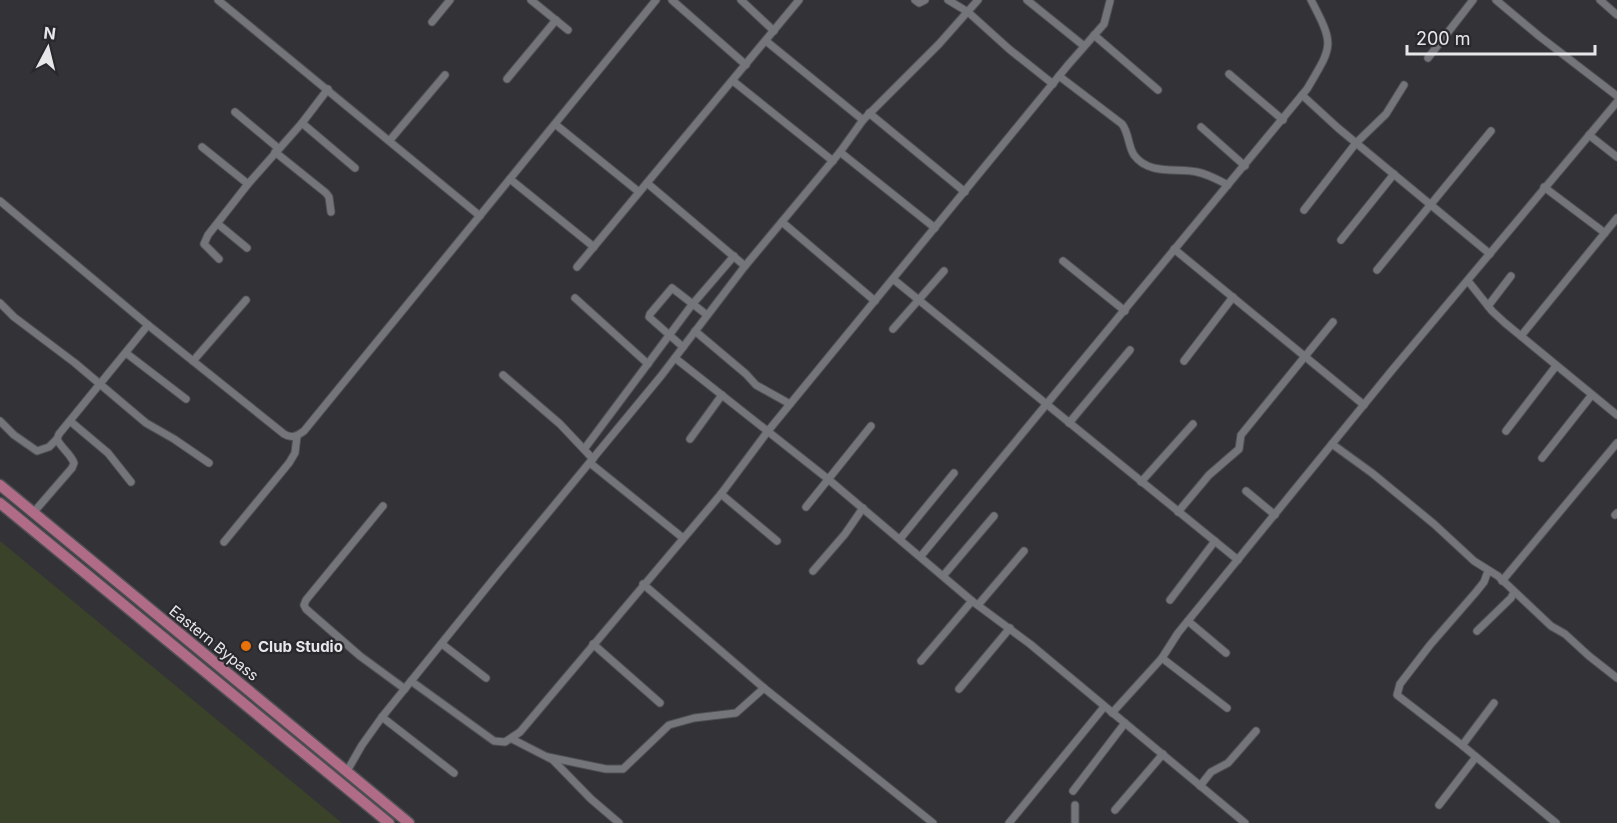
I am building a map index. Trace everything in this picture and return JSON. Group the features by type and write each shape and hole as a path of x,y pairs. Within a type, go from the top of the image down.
{"main road":[{"name":"Eastern Bypass","path":"0,485 409,823"},
{"name":"Eastern Bypass","path":"0,503 389,823"},
{"path":"66,559 76,548"}],"street":[{"path":"432,22 450,0"},
{"path":"531,0 568,30"},
{"path":"0,201 148,325 284,434 289,437 297,436 312,422 656,0"},
{"path":"672,0 746,65"},
{"path":"741,0 774,31"},
{"path":"577,267 799,0"},
{"path":"915,0 919,3 925,0"},
{"path":"948,0 968,12 1053,84"},
{"path":"346,771 382,717 675,358 745,266 840,152 863,120 939,44 978,0"},
{"path":"1027,0 1084,46"},
{"path":"411,681 494,741 501,743 512,739 520,732 721,494 768,430 1094,35 1107,18 1110,0"},
{"path":"921,556 1302,96 1326,57 1329,44 1328,33 1311,0"},
{"path":"1428,58 1473,0"},
{"path":"1496,0 1617,96"},
{"path":"1599,0 1616,13"},
{"path":"223,1 480,216"},
{"path":"507,79 556,20"},
{"path":"1094,35 1158,90"},
{"path":"766,41 863,120"},
{"path":"1229,74 1283,120"},
{"path":"390,140 445,75"},
{"path":"1059,76 1122,124 1132,152 1144,163 1159,169 1199,172 1228,185"},
{"path":"733,81 832,161"},
{"path":"1304,210 1356,143 1386,114 1404,85"},
{"path":"219,259 204,244 208,235 328,89"},
{"path":"1302,96 1490,254"},
{"path":"1112,713 1162,658 1188,621 1332,444 1617,102"},
{"path":"235,112 326,193 329,197 331,212"},
{"path":"869,113 965,192"},
{"path":"302,123 355,168"},
{"path":"555,124 639,192"},
{"path":"1201,127 1245,166"},
{"path":"1377,270 1491,131"},
{"path":"1589,135 1617,158"},
{"path":"202,147 248,184"},
{"path":"840,152 935,228"},
{"path":"1341,240 1394,174"},
{"path":"510,179 594,247"},
{"path":"647,183 745,266"},
{"path":"1544,187 1605,234"},
{"path":"1521,336 1617,218"},
{"path":"782,222 875,301"},
{"path":"218,224 247,248"},
{"path":"1174,249 1364,405"},
{"path":"585,448 693,304 734,256"},
{"path":"1063,261 1125,311"},
{"path":"893,328 944,271"},
{"path":"1488,306 1511,276"},
{"path":"893,279 1238,560"},
{"path":"1468,281 1488,306 1521,336 1591,396 1617,415"},
{"path":"683,347 649,317 650,314 672,288 707,315"},
{"path":"1184,361 1233,297"},
{"path":"575,298 648,364"},
{"path":"193,361 246,300"},
{"path":"0,303 14,317 146,423 209,463"},
{"path":"1178,512 1209,476 1239,449 1241,435 1333,322"},
{"path":"0,421 14,435 37,451 50,447 148,325"},
{"path":"695,331 756,385 790,404"},
{"path":"1069,423 1130,350"},
{"path":"126,353 186,399"},
{"path":"675,358 768,430 975,603 1010,628 1245,823"},
{"path":"1506,431 1556,366"},
{"path":"503,375 585,448 591,461 683,538"},
{"path":"690,439 722,395"},
{"path":"1542,458 1591,396"},
{"path":"70,421 108,453 131,482"},
{"path":"1142,482 1193,424"},
{"path":"806,507 871,426"},
{"path":"224,542 289,463 295,453 297,436"},
{"path":"33,513 72,468 74,462 57,439"},
{"path":"1502,581 1617,443"},
{"path":"1332,444 1372,473 1434,524 1474,561 1523,598 1551,626 1565,634 1617,678"},
{"path":"900,539 954,472"},
{"path":"1246,491 1275,514"},
{"path":"721,494 777,542"},
{"path":"383,506 304,605 343,642 405,689"},
{"path":"813,571 845,534 863,508"},
{"path":"943,576 994,516"},
{"path":"1170,600 1215,541"},
{"path":"921,661 1024,551"},
{"path":"1488,571 1484,582 1400,684 1397,695 1556,823"},
{"path":"643,585 764,688 933,823"},
{"path":"1477,631 1511,598 1514,592"},
{"path":"1188,621 1226,653"},
{"path":"959,689 1010,628"},
{"path":"442,644 486,678"},
{"path":"593,644 660,703"},
{"path":"1162,658 1227,708"},
{"path":"512,739 548,757 606,769 623,769 669,725 694,718 736,713 764,688"},
{"path":"1463,746 1494,703"},
{"path":"1009,823 1104,707"},
{"path":"382,717 454,773"},
{"path":"1073,791 1125,723"},
{"path":"1200,786 1211,772 1228,763 1256,731"},
{"path":"1115,810 1163,754"},
{"path":"548,757 619,823"},
{"path":"1439,805 1476,757"},
{"path":"1075,805 1075,823"}],"green space":[{"path":"0,541 342,823 0,823"}],"place":[{"name":"Club Studio","path":"246,646"}]}
